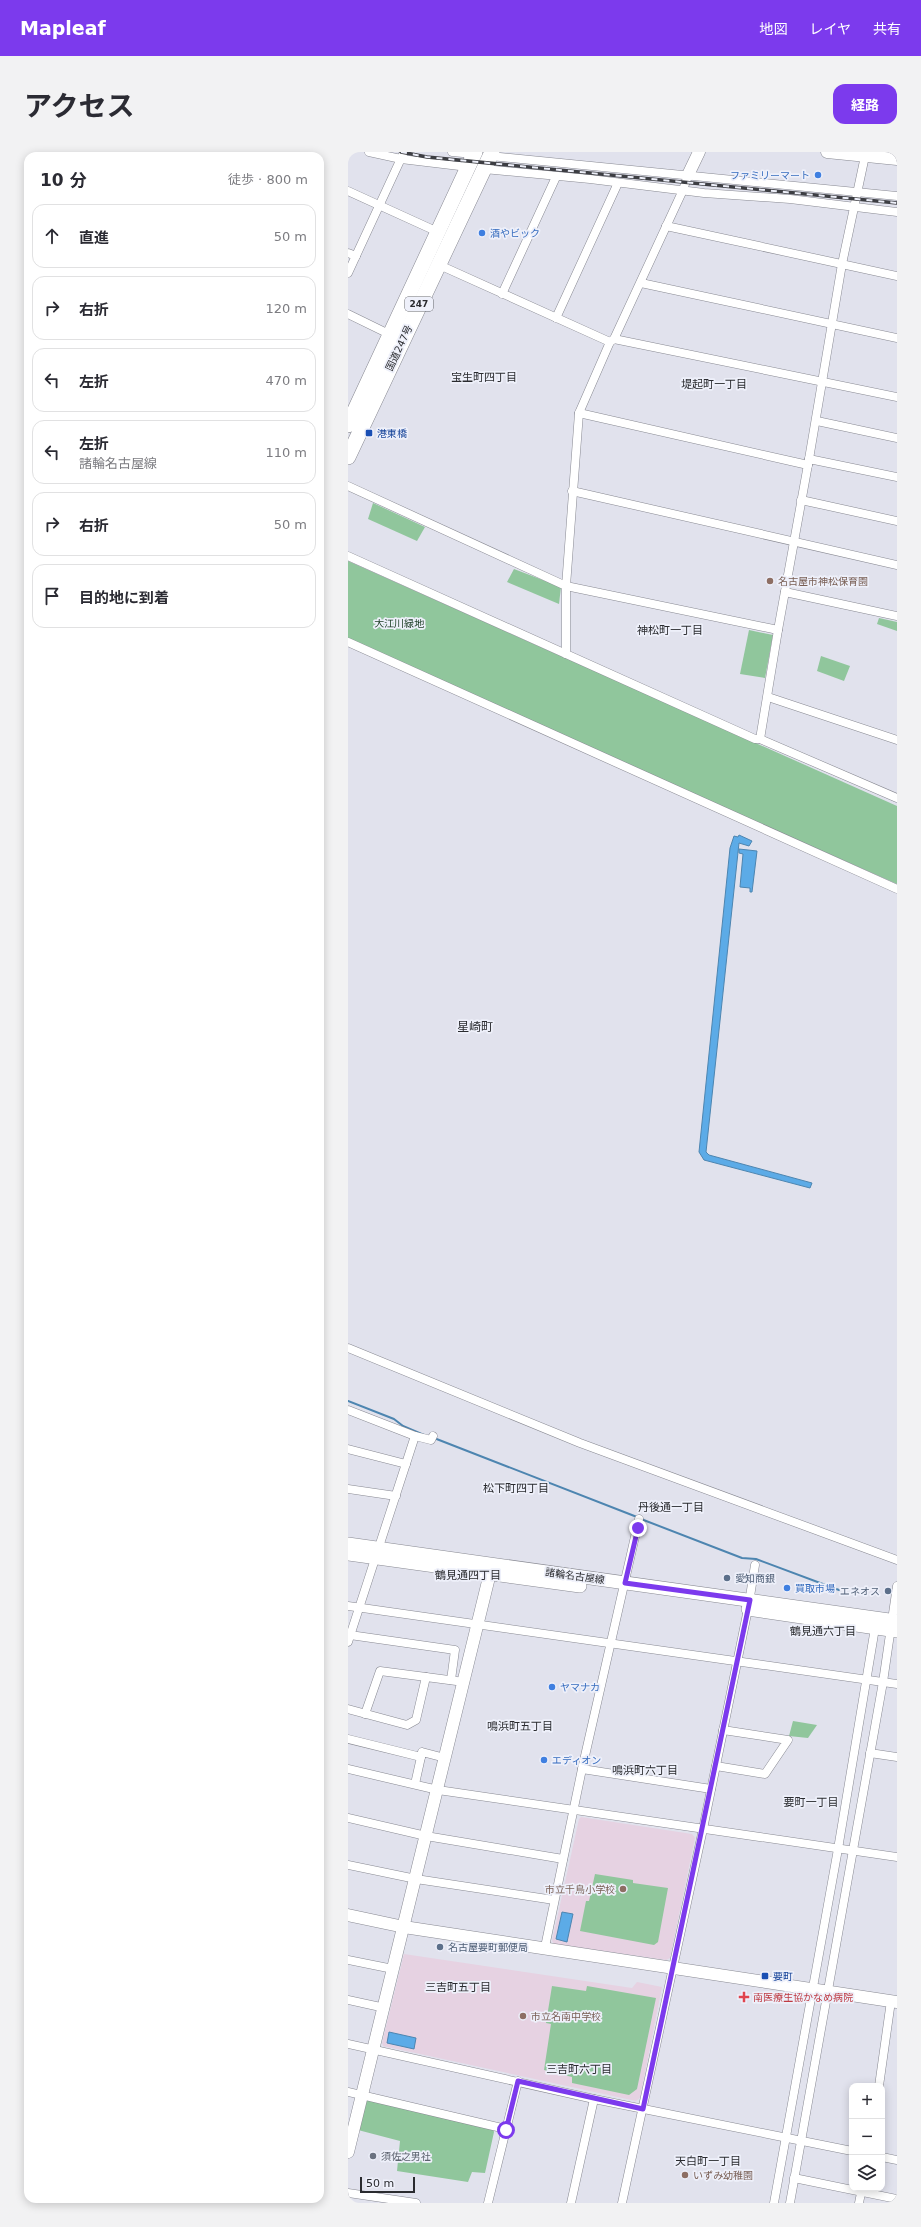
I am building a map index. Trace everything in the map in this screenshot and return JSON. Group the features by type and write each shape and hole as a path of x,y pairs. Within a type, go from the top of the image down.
{"highway":[{"name":"国道247号","path":"348,457 438,232 472,158"},
{"name":"国道247号","path":"348,425 438,264 489,159"}],"main road":[{"name":"諸輪名古屋線","path":"348,1544 377,1553 894,1626"},
{"name":"諸輪名古屋線","path":"348,1554 377,1553"},
{"name":"諸輪名古屋線","path":"749,1605 875,1628 894,1626"}],"street":[{"path":"369,152 403,156 472,158"},
{"path":"452,152 472,158"},
{"path":"566,654 566,586 579,413 612,340 641,283 699,152"},
{"path":"827,152 897,159"},
{"path":"348,273 352,254 379,206 403,156"},
{"path":"760,739 778,630 817,421 842,264 865,156"},
{"path":"489,159 688,175 897,196"},
{"path":"489,159 556,177 790,199 897,212"},
{"path":"502,294 556,177"},
{"path":"556,318 618,183"},
{"path":"348,191 438,232"},
{"path":"666,226 897,276"},
{"path":"438,264 556,318 612,340 897,397"},
{"path":"641,283 897,338"},
{"path":"348,314 396,337"},
{"path":"579,413 809,462 897,477"},
{"path":"817,421 897,438"},
{"path":"348,486 566,586 778,630"},
{"path":"572,491 897,565"},
{"path":"802,500 897,520"},
{"path":"348,556 755,738 897,798"},
{"path":"785,592 897,616"},
{"path":"348,642 897,889"},
{"path":"768,697 897,740"},
{"path":"348,1348 580,1443 897,1560"},
{"path":"348,1410 415,1436 431,1440 432,1437"},
{"path":"415,1436 349,1638 455,1650 451,1680"},
{"path":"348,1449 406,1464"},
{"path":"348,1490 396,1496"},
{"path":"545,1947 582,1769 624,1587 638,1519"},
{"path":"622,2203 703,1829 736,1662 749,1605 755,1566"},
{"path":"349,2144 385,2008 393,1969 446,1758 491,1569"},
{"path":"790,2203 852,1851 894,1626 897,1586"},
{"path":"348,1606 897,1684"},
{"path":"774,2203 838,1850 875,1628"},
{"path":"365,1714 380,1671 464,1682"},
{"path":"348,1709 407,1725 416,1720 426,1677"},
{"path":"716,1766 765,1774 788,1740 723,1730"},
{"path":"348,1739 421,1757"},
{"path":"415,1784 422,1752 446,1758"},
{"path":"870,1753 897,1757"},
{"path":"582,1769 711,1789"},
{"path":"348,1770 438,1790 838,1850 897,1857"},
{"path":"348,1818 426,1836 563,1859"},
{"path":"348,1865 416,1879 554,1900"},
{"path":"348,1915 404,1927 545,1947 672,1968 894,2001 879,2083"},
{"path":"348,1960 393,1969"},
{"path":"348,2000 385,2008"},
{"path":"348,2044 594,2099 801,2139 849,2150"},
{"path":"488,2203 518,2081"},
{"path":"348,2092 506,2130"},
{"path":"571,2203 594,2099"},
{"path":"885,2158 897,2160"},
{"path":"794,2178 849,2188"},
{"path":"859,2203 862,2191"},
{"path":"866,2191 897,2199"},
{"path":"348,2193 416,2203"}],"shaded area":[{"name":"市立千鳥小学校","path":"581,1817 692,1834 695,1838 670,1958 666,1960 554,1944 552,1941 579,1819"},
{"name":"市立名南中学校","path":"404,1954 632,1988 637,1982 662,1987 640,2098 636,2101 383,2046 382,2043"}],"green space":[{"path":"373,503 425,527 417,541 368,519"},
{"name":"大江川緑地","path":"348,561 897,806 897,884 348,641"},
{"path":"514,569 561,587 559,604 507,582"},
{"path":"879,618 897,622 897,631 877,624"},
{"path":"749,630 773,635 765,678 740,674"},
{"path":"821,656 850,666 844,681 817,671"},
{"path":"793,1721 817,1725 808,1738 789,1736"},
{"path":"595,1874 633,1880 633,1883 668,1888 658,1942 654,1945 580,1931 586,1901 589,1901"},
{"path":"552,1986 586,1991 587,1986 656,1998 637,2089 629,2095 572,2083 572,2077 544,2070 551,2024 546,2023"},
{"path":"368,2099 493,2128 494,2132 485,2173 472,2172 468,2182 397,2171 400,2141 358,2130 364,2101"}],"water":[{"path":"739,835 752,841 749,846 739,843 706,1152 709,1155 812,1183 810,1188 704,1160 699,1152 730,848 734,836 738,837"},
{"path":"739,849 757,851 752,892 750,892 750,888 740,887 743,854 739,853"},
{"path":"562,1912 573,1914 567,1942 556,1939"},
{"path":"389,2032 416,2038 414,2049 387,2043"}],"waterway":[{"path":"348,1401 394,1419 403,1426 424,1435"},
{"path":"434,1438 637,1517"},
{"path":"641,1519 742,1558 756,1559 839,1590"}],"railway":[{"path":"401,152 427,157 897,203"}],"place":[{"name":"ファミリーマート","path":"818,175"},
{"name":"酒やビック","path":"482,233"},
{"name":"港東橋","path":"369,433"},
{"name":"名古屋市神松保育園","path":"770,581"},
{"name":"愛知商銀","path":"727,1578"},
{"name":"買取市場","path":"787,1588"},
{"name":"エネオス","path":"888,1591"},
{"name":"ヤマナカ","path":"552,1687"},
{"name":"エディオン","path":"544,1760"},
{"name":"市立千鳥小学校","path":"623,1889"},
{"name":"名古屋要町郵便局","path":"440,1947"},
{"name":"要町","path":"765,1976"},
{"name":"南医療生協かなめ病院","path":"744,1997"},
{"name":"市立名南中学校","path":"523,2016"},
{"name":"須佐之男社","path":"373,2156"},
{"name":"いずみ幼稚園","path":"685,2175"}],"district":[{"name":"宝生町四丁目","path":"484,377"},
{"name":"堤起町一丁目","path":"714,384"},
{"name":"神松町一丁目","path":"670,630"},
{"name":"星崎町","path":"475,1027"},
{"name":"松下町四丁目","path":"516,1488"},
{"name":"丹後通一丁目","path":"671,1507"},
{"name":"鶴見通四丁目","path":"468,1575"},
{"name":"鶴見通六丁目","path":"823,1631"},
{"name":"鳴浜町五丁目","path":"520,1726"},
{"name":"鳴浜町六丁目","path":"645,1770"},
{"name":"要町一丁目","path":"811,1802"},
{"name":"三吉町五丁目","path":"458,1987"},
{"name":"三吉町六丁目","path":"579,2069"},
{"name":"天白町一丁目","path":"708,2161"}],"route":[{"path":"506,2130 518,2081 643,2109 750,1600 625,1583 638,1528"}]}
